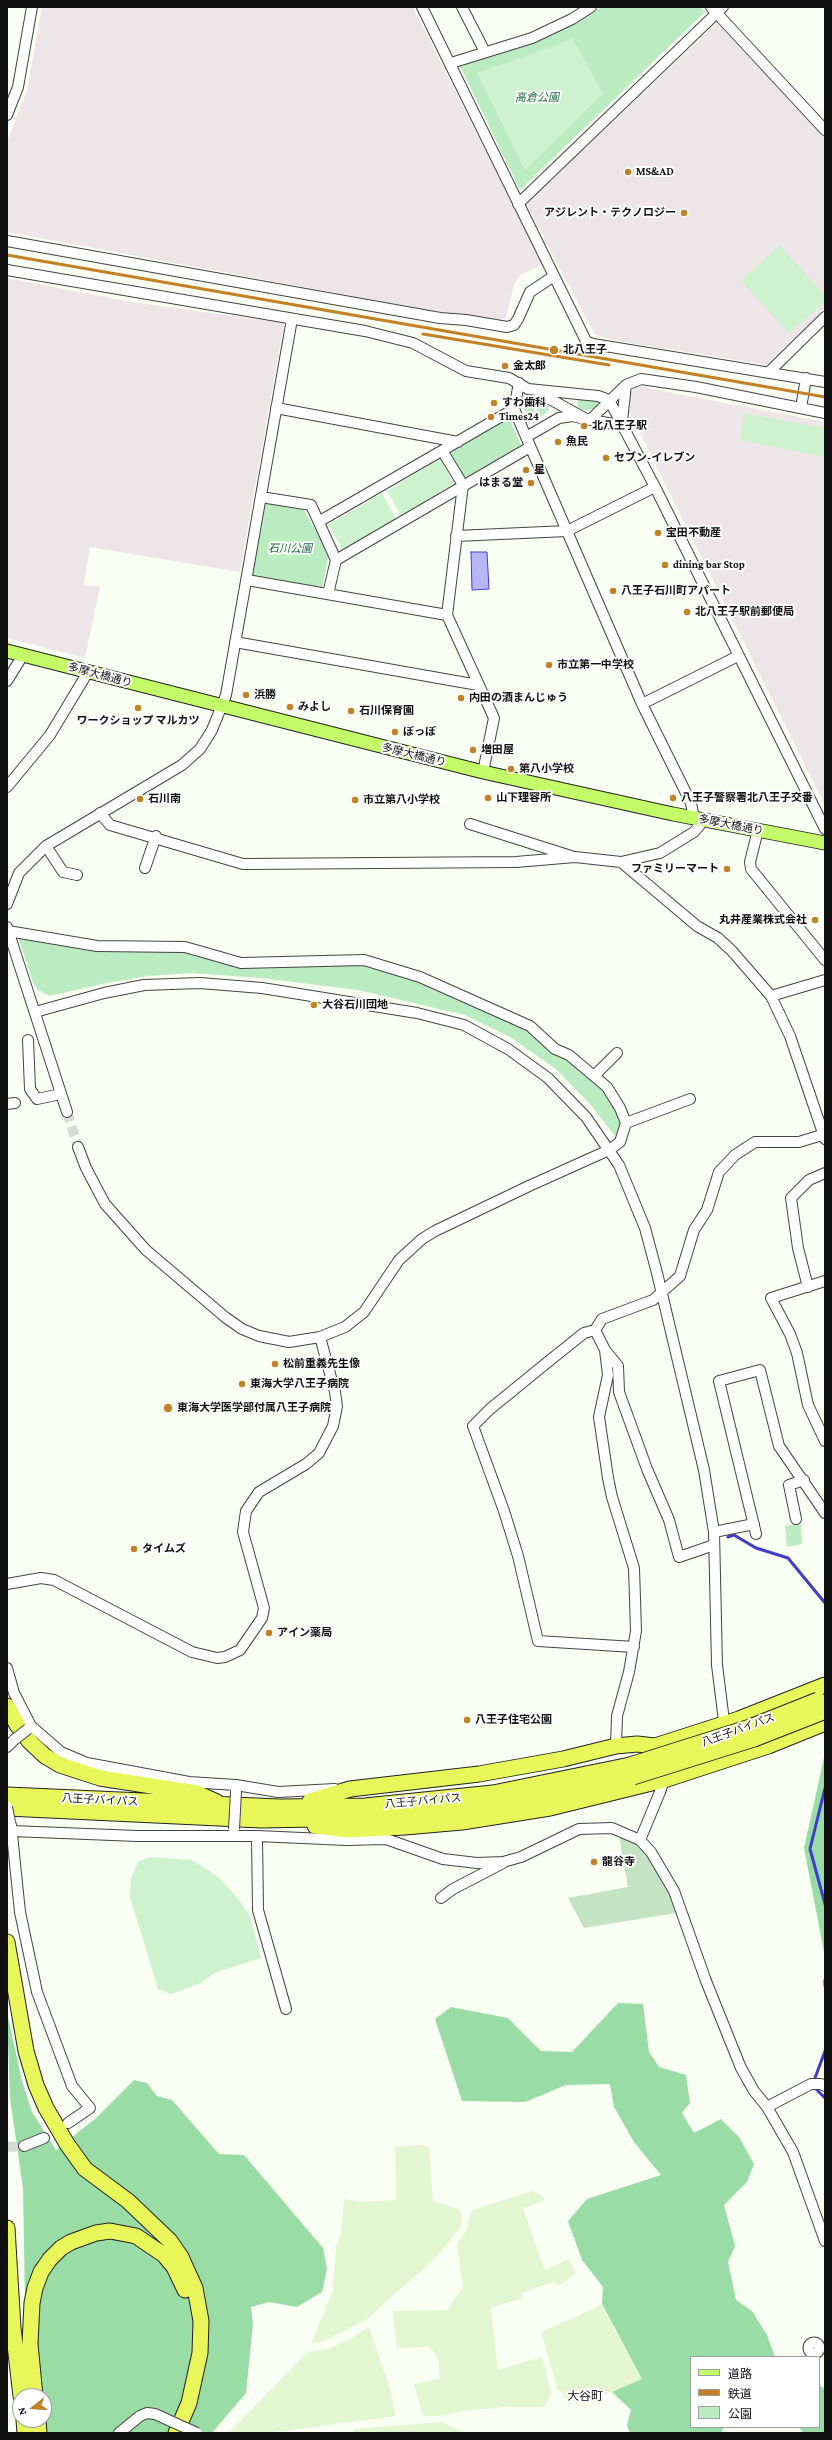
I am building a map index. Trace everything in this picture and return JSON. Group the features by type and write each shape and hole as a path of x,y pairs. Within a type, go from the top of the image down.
{"highway":[{"path":"279,1807 317,1800 350,1789 479,1774 563,1759 616,1746 637,1744 655,1746 724,1724 825,1685"},
{"path":"7,1706 29,1741 45,1756 60,1765 100,1778 197,1793 224,1806"},
{"path":"291,1821 335,1830 348,1835 503,1816 601,1797 664,1780 731,1759 823,1709"},
{"name":"八王子バイパス","path":"9,1817 291,1821 369,1818 451,1811 535,1798 631,1771 750,1727 823,1709"},
{"name":"八王子バイパス","path":"7,1795 224,1806 279,1807 372,1805 452,1798 631,1771"},
{"path":"350,1789 368,1794 397,1796 437,1795 452,1798"},
{"path":"7,1942 26,2051 36,2085 46,2108 67,2144 85,2168 128,2201 170,2241 181,2257 195,2288 201,2321 200,2353 189,2403 176,2433"},
{"path":"7,2228 13,2328 20,2388"},
{"path":"35,2388 30,2344 30,2317 35,2288 41,2272 50,2259 61,2248 82,2237 110,2231 136,2236 150,2244 174,2267 182,2283 191,2317 193,2341 190,2368 176,2414 165,2433"}],"main road":[{"name":"多摩大橋通り","path":"7,651 483,772 699,819 825,843"}],"street":[{"path":"7,115 18,87 32,7"},
{"path":"422,7 451,63 581,334 586,341 593,344 825,382"},
{"path":"462,7 485,52"},
{"path":"451,63 532,38 572,20 591,7"},
{"path":"518,204 717,9 825,130"},
{"path":"7,241 440,318 466,320 507,327 514,325 518,319 530,292 554,276"},
{"path":"7,270 365,331 413,343 466,371 509,378 589,419"},
{"path":"769,372 825,318"},
{"path":"7,904 9,889 19,873 46,846 182,765 200,749 212,730 223,707 236,642 292,319"},
{"path":"801,408 806,378"},
{"path":"589,419 626,385 641,379 696,387 825,413"},
{"path":"100,814 110,825 156,836 243,864 501,862 575,858 621,862 660,853 694,832 699,819 642,704 514,410 519,383"},
{"path":"623,423 626,385"},
{"path":"536,391 598,396 609,400 623,423 825,829"},
{"path":"545,425 564,406 573,393"},
{"path":"276,408 458,442"},
{"path":"320,521 514,410"},
{"path":"526,437 545,425 566,416 623,423"},
{"path":"336,560 530,447"},
{"path":"443,452 463,485 447,615 494,718 483,772"},
{"path":"456,536 567,531 655,487"},
{"path":"261,497 311,505 320,521 336,560 328,594"},
{"path":"247,580 447,615"},
{"path":"236,642 478,685"},
{"path":"7,681 23,655"},
{"path":"642,704 738,656"},
{"path":"7,787 50,735 88,672"},
{"path":"470,824 575,858"},
{"path":"758,830 750,862 751,869 825,960"},
{"path":"145,868 156,836"},
{"path":"46,846 63,872 78,875"},
{"path":"621,862 696,926 723,942 771,996 790,1036 824,1136 799,1142 755,1142 735,1155 719,1172 707,1210 694,1230 680,1276 653,1300 602,1319 595,1330 584,1334 549,1361 490,1409 473,1426 504,1511 518,1556 538,1641 634,1647"},
{"path":"67,1112 7,928 97,946 186,947 241,963 364,960 420,977 530,1026 555,1049 569,1055 607,1087 620,1108 626,1123 620,1142 610,1150 435,1230 415,1245 400,1260 364,1312 345,1328 320,1337 289,1342 274,1340 242,1329 225,1317 146,1250 119,1221 95,1186 78,1147"},
{"path":"771,996 825,980"},
{"path":"35,1012 104,993 144,985 200,983 262,988 417,1013 464,1026 508,1049 548,1078 586,1117 610,1150 634,1198 655,1266 704,1470 714,1532 717,1665 724,1724 731,1759"},
{"path":"28,1040 30,1089 37,1099 61,1094"},
{"path":"594,1076 617,1052"},
{"path":"626,1123 690,1099"},
{"path":"808,1287 798,1248 790,1198 809,1180 825,1173"},
{"path":"825,1281 771,1298 790,1334 797,1353 808,1405 825,1441"},
{"path":"595,1330 605,1350 618,1366 619,1392 647,1469 670,1520 679,1557 714,1545"},
{"path":"7,1584 41,1578 54,1580 192,1652 217,1658 225,1657 240,1650 262,1618 264,1608 243,1532 246,1511 259,1492 306,1464 319,1453 333,1426 337,1406 335,1392 320,1337"},
{"path":"605,1350 608,1375 599,1418 612,1497 634,1568 636,1631 634,1647 617,1716 616,1746"},
{"path":"756,1534 719,1381 760,1370 779,1446 804,1480 825,1513"},
{"path":"796,1519 789,1485 804,1480"},
{"path":"714,1532 754,1524"},
{"path":"7,1668 14,1693 30,1727 61,1752 87,1763 189,1782 236,1788 288,1792 350,1789"},
{"path":"11,1744 30,1727"},
{"path":"640,1840 664,1780 655,1746"},
{"path":"234,1832 236,1788"},
{"path":"68,2123 90,2108 72,2086 37,1992 20,1912 9,1817 137,1836 234,1832 257,1836 348,1835 386,1839 443,1860 477,1863 504,1862"},
{"path":"440,1898 453,1889 504,1862 538,1850 579,1829 612,1828 640,1840 651,1852 674,1892 706,1981 741,2068 754,2091 767,2107 793,2152 825,2241"},
{"path":"257,1836 258,1910 286,2009"},
{"path":"767,2107 811,2084 823,2085"},
{"path":"24,2146 44,2138"},
{"path":"119,2433 140,2416 147,2413 155,2414 197,2433"}],"shaded area":[{"path":"42,7 413,7 543,265 520,275 514,284 506,318 500,320 439,312 7,232 7,142 27,90"},
{"path":"717,23 825,138 825,309 767,365 617,341 595,335 526,204"},
{"path":"7,278 132,302 284,323 240,572 90,547 84,585 100,587 85,658 7,638"},
{"path":"637,386 825,422 825,806 629,411 631,392"}],"green space":[{"name":"高倉公園","path":"601,7 700,7 705,12 520,190 460,66 533,42 577,22"},
{"path":"573,39 603,94 525,170 477,73"},
{"path":"779,245 825,295 825,302 789,333 741,281"},
{"path":"528,399 534,400 535,420 528,416 524,409"},
{"path":"539,399 549,406 548,411 539,418 537,409"},
{"path":"578,399 591,399 598,402 597,408 587,410 579,409 577,404"},
{"path":"744,413 825,428 825,457 740,440"},
{"path":"509,418 521,445 465,478 450,452"},
{"path":"441,458 453,484 401,516 387,491"},
{"path":"382,493 396,519 343,549 328,525"},
{"name":"石川公園","path":"265,503 304,510 329,554 322,588 252,576"},
{"path":"17,933 97,946 185,947 241,963 364,960 509,1016 607,1087 626,1123 620,1142 589,1103 556,1069 510,1037 465,1015 358,990 261,978 190,973 148,976 107,983 50,996 38,990 33,983"},
{"path":"801,1522 802,1544 787,1547 785,1526"},
{"path":"825,1753 825,1957 804,1848"},
{"path":"619,1837 636,1844 651,1860 667,1885 676,1913 584,1928 568,1898 628,1887"},
{"path":"150,1857 192,1860 218,1877 236,1896 250,1916 261,1958 214,1973 201,1983 171,1994 158,1989 130,1897 131,1878 138,1862"},
{"path":"618,2003 643,2004 649,2052 659,2067 686,2075 690,2103 682,2113 694,2133 721,2119 739,2137 754,2164 747,2182 724,2205 735,2246 728,2262 736,2300 752,2311 767,2335 775,2356 690,2356 690,2428 724,2428 721,2433 630,2433 627,2425 631,2410 612,2392 642,2379 602,2304 603,2287 582,2260 568,2221 587,2199 661,2175 634,2142 614,2107 610,2084 566,2085 525,2102 462,2101 435,2019 451,2007 508,2018 541,2051 572,2052"},
{"path":"7,2012 22,2081 32,2112 56,2150 96,2118 134,2080 147,2083 157,2096 172,2100 219,2154 244,2155 323,2248 327,2269 322,2292 297,2307 269,2302 251,2307 253,2323 246,2393 212,2433 46,2433 46,2428 52,2428 52,2388 39,2388 25,2302 23,2188 10,2098"},
{"path":"420,2145 429,2147 433,2201 459,2209 462,2217 460,2228 435,2258 367,2319 324,2341 311,2344 333,2290 336,2245 341,2233 344,2199 360,2202 396,2200 395,2147"},
{"path":"533,2191 542,2196 545,2200 523,2209 545,2270 569,2259 576,2273 560,2285 553,2282 522,2293 523,2298 491,2308 498,2370 542,2357 551,2391 548,2402 543,2407 505,2407 462,2411 442,2416 423,2416 414,2384 440,2379 438,2359 430,2347 397,2348 392,2311 447,2310 463,2287 457,2244 467,2229 472,2210"},
{"path":"601,2305 643,2380 578,2404 565,2397 557,2388 542,2335 544,2331"},
{"path":"369,2327 391,2392 396,2416 268,2433 229,2433 307,2352 327,2349 347,2341"},
{"path":"820,2386 825,2389 825,2433 804,2433 799,2428 820,2428"},
{"path":"441,2422 464,2433 354,2433 354,2429"}],"water":[{"path":"471,552 487,552 489,589 472,590"}],"waterway":[{"path":"728,1537 734,1535 756,1548 788,1558 825,1603"},
{"path":"825,1788 810,1849 825,1904"},
{"path":"825,1980 825,1986"},
{"path":"825,2051 815,2078 817,2090 825,2098"}],"tunnel":[{"path":"67,1112 78,1147"},
{"path":"7,2147 24,2146"}],"railway":[{"path":"7,255 825,397"},
{"path":"423,334 609,365"}],"place":[{"name":"MS&AD","path":"628,172"},
{"name":"アジレント・テクノロジー","path":"684,213"},
{"name":"北八王子","path":"554,350"},
{"name":"金太郎","path":"505,366"},
{"name":"すわ歯科","path":"494,403"},
{"name":"Times24","path":"491,417"},
{"name":"北八王子駅","path":"584,426"},
{"name":"魚民","path":"558,442"},
{"name":"セブン-イレブン","path":"606,458"},
{"name":"星","path":"526,470"},
{"name":"はまる堂","path":"531,483"},
{"name":"宝田不動産","path":"658,533"},
{"name":"dining bar Stop","path":"665,565"},
{"name":"八王子石川町アパート","path":"613,591"},
{"name":"北八王子駅前郵便局","path":"687,612"},
{"name":"市立第一中学校","path":"549,665"},
{"name":"浜勝","path":"246,695"},
{"name":"内田の酒まんじゅう","path":"461,698"},
{"name":"みよし","path":"290,707"},
{"name":"ワークショップ マルカツ","path":"138,708"},
{"name":"石川保育園","path":"351,711"},
{"name":"ぽっぽ","path":"395,732"},
{"name":"増田屋","path":"473,750"},
{"name":"第八小学校","path":"511,769"},
{"name":"山下理容所","path":"488,798"},
{"name":"八王子警察署北八王子交番","path":"673,798"},
{"name":"石川南","path":"140,799"},
{"name":"市立第八小学校","path":"355,800"},
{"name":"ファミリーマート","path":"727,869"},
{"name":"丸井産業株式会社","path":"815,920"},
{"name":"大谷石川団地","path":"314,1005"},
{"name":"松前重義先生像","path":"275,1364"},
{"name":"東海大学八王子病院","path":"242,1384"},
{"name":"東海大学医学部付属八王子病院","path":"168,1408"},
{"name":"タイムズ","path":"134,1549"},
{"name":"アイン薬局","path":"269,1633"},
{"name":"八王子住宅公園","path":"467,1720"},
{"name":"龍谷寺","path":"594,1862"}],"district":[{"name":"大谷町","path":"585,2396"}]}
